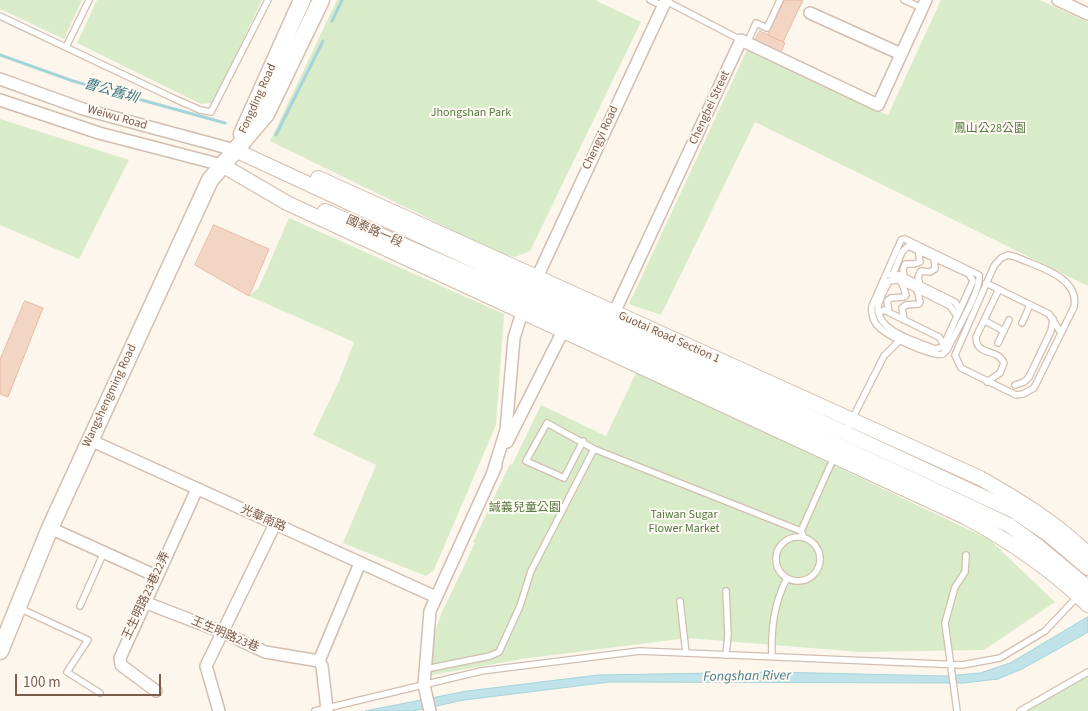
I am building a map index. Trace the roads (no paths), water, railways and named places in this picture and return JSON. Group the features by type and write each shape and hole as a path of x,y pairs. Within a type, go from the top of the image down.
{"main road":[{"name":"Fongding Road","path":"235,150 302,0"},
{"name":"Fongding Road","path":"235,150 266,114 321,0"},
{"name":"Wangshengming Road","path":"0,650 50,528 210,180 235,150"}],"street":[{"path":"1058,0 1088,14"},
{"name":"Chengyi Road","path":"493,472 506,430 514,338 529,294 664,2"},
{"path":"744,42 878,105 924,4"},
{"path":"810,13 901,54"},
{"name":"Chengbei Street","path":"614,313 744,42"},
{"name":"Weiwu Road","path":"0,79 84,109 235,150"},
{"name":"Weiwu Road","path":"0,100 99,133 222,165"},
{"name":"國泰路一段","path":"235,150 529,294"},
{"name":"國泰路一段","path":"222,165 464,279 529,294"},
{"name":"Guotai Road Section 1","path":"529,294 614,313 849,427 1014,511 1048,535 1088,568"},
{"name":"Guotai Road Section 1","path":"529,294 563,331 1008,526 1040,547 1086,592"},
{"name":"Guotai Road Section 1","path":"529,294 849,427 980,478 1028,504 1069,536 1088,554"},
{"name":"Guotai Road Section 1","path":"529,294 837,451"},
{"path":"430,711 424,684 424,669 430,610 493,472 563,331"},
{"name":"光華南路","path":"90,440 436,597"},
{"name":"王生明路23巷22弄","path":"156,691 121,665 120,658 197,489"},
{"path":"220,711 206,666 275,524"},
{"path":"50,528 156,576"},
{"path":"327,709 322,666 318,660 360,563"},
{"name":"王生明路23巷","path":"144,602 222,632 265,652 318,660"}],"lane":[{"path":"66,47 89,0"},
{"path":"0,16 191,106 211,112 268,0"},
{"path":"650,0 664,2 744,42 756,23 767,28 780,0"},
{"path":"904,0 924,4"},
{"path":"901,240 906,240 979,275 980,282 959,314 944,345 935,350 886,326 878,317 872,306 901,240"},
{"path":"885,277 894,274 905,248 908,246 969,274 972,278 947,350 943,354 932,355 880,329 878,305 888,281 902,279"},
{"path":"889,312 887,301 891,298 904,297 906,295 902,279 903,270 905,264 920,262 918,250"},
{"path":"1008,255 1016,256 1068,282 1076,297 1074,308 1034,388 1030,391 1016,395 961,368 956,361 957,347 986,282 994,266 1001,258 1008,255"},
{"path":"904,320 901,313 902,308 906,305 919,304 918,277 920,271 930,272 935,269 934,258"},
{"path":"894,274 918,287 955,302 959,314 969,321"},
{"path":"986,282 1049,314 1061,333"},
{"path":"987,382 1000,373 1004,364 1001,356 993,352 985,352 976,345 976,337 999,289"},
{"path":"1022,323 1030,305"},
{"path":"878,317 884,310 889,312 939,337 944,345"},
{"path":"1015,385 1024,382 1028,377 1051,331 1053,319"},
{"path":"998,343 1009,320"},
{"path":"985,321 1004,331"},
{"path":"804,538 801,530 837,451 884,356 901,339"},
{"path":"583,441 564,478 526,461 547,423 583,441 594,449 801,530"},
{"path":"424,669 490,656 499,652 520,606 531,571 594,449"},
{"path":"790,538 804,538 816,546 820,560 818,567 814,573 802,580 787,578 778,567 776,553 784,542 790,538"},
{"path":"80,606 104,552"},
{"path":"957,711 945,624 955,587 966,572 966,555"},
{"path":"772,656 771,628 779,595 787,578"},
{"path":"726,591 728,635 726,655"},
{"path":"315,711 481,671 640,651 962,665 1000,658 1045,631 1086,592"},
{"path":"680,601 686,653"},
{"path":"18,608 88,640 67,672 100,694"},
{"path":"1020,711 1088,672"}],"water":[{"name":"Fongshan River","path":"1088,617 1088,632 1022,669 998,679 964,683 610,682 464,700 413,711 365,711 467,691 598,675 773,672 945,676 980,673 1010,663"}],"waterway":[{"name":"曹公舊圳","path":"332,21 342,0"},
{"name":"曹公舊圳","path":"276,135 323,41"},
{"name":"曹公舊圳","path":"0,55 73,81 225,123"}],"park label":[{"name":"Jhongshan Park","path":"471,113"},
{"name":"鳳山公28公園","path":"990,129"},
{"name":"誠義兒童公園","path":"525,508"},
{"name":"Taiwan Sugar Flower Market","path":"684,522"}]}
